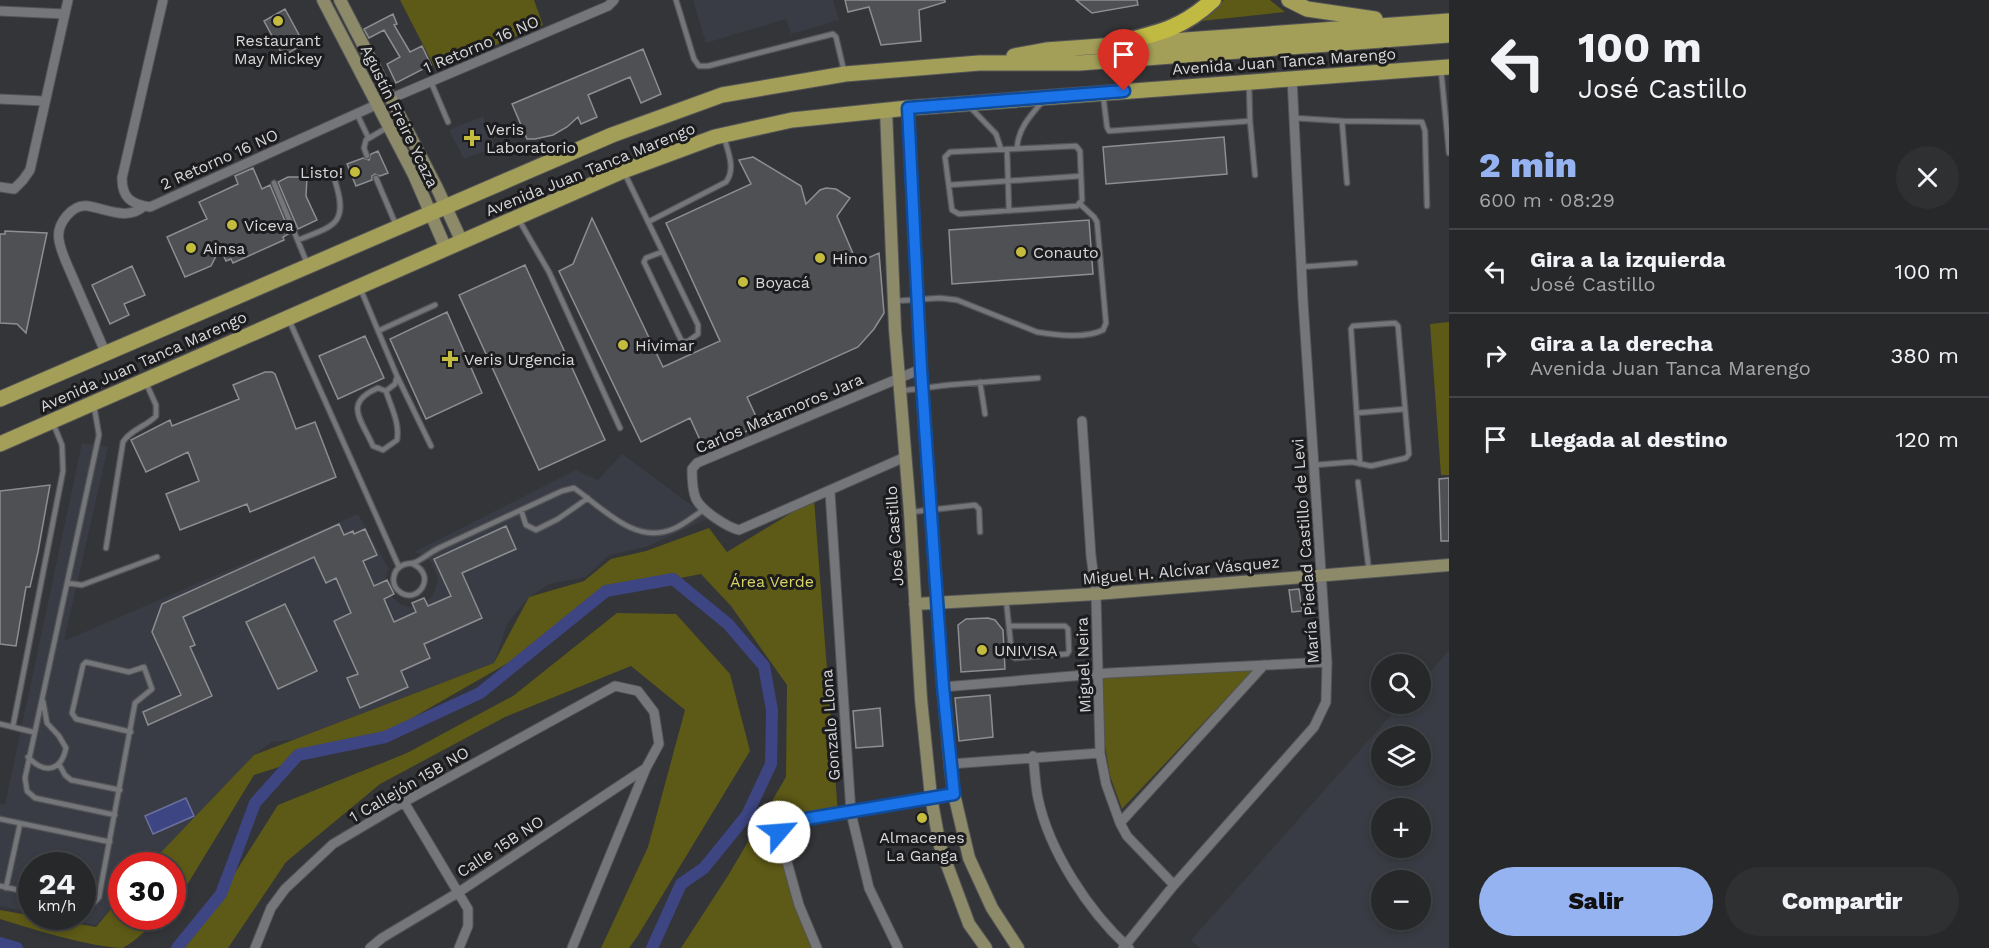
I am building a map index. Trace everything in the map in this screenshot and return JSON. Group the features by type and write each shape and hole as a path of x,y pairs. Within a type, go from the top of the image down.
{"highway":[{"path":"1114,45 1177,27 1213,0"}],"main road":[{"path":"1289,0 1307,9 1321,12 1408,24"},
{"path":"979,63 1047,50 1408,24 1449,19"},
{"name":"Avenida Juan Tanca Marengo","path":"0,399 612,135 722,95 845,74 979,63 1079,63 1449,35"},
{"name":"Avenida Juan Tanca Marengo","path":"0,444 623,171 724,135 792,120 886,110 1445,67"}],"street":[{"path":"0,187 14,189 30,170 68,0"},
{"name":"2 Retorno 16 NO","path":"163,0 122,178 122,190 126,197 136,204 150,207 378,104"},
{"name":"Agustín Freire Ycaza","path":"323,0 414,175 446,249"},
{"name":"Agustín Freire Ycaza","path":"340,0 392,98 462,242"},
{"name":"1 Retorno 16 NO","path":"392,98 608,6 614,0"},
{"path":"0,11 65,14"},
{"name":"María Piedad Castillo de Levi","path":"1125,947 1174,885 1317,722 1326,702 1327,662 1323,575 1301,267 1292,78"},
{"path":"0,99 44,101"},
{"path":"908,108 921,369 950,764 954,794 969,858 992,909 1018,948"},
{"name":"José Castillo","path":"886,110 899,384 931,797 940,846 969,924 986,948"},
{"path":"106,354 58,237 62,223 69,213 84,205 128,214 137,212 144,206"},
{"name":"Carlos Matamoros Jara","path":"705,509 696,499 692,484 694,466 899,384 921,369"},
{"name":"Miguel Neira","path":"1082,421 1091,556 1096,594 1100,753 1106,784 1127,836 1174,885"},
{"path":"705,509 725,524 740,530 905,457"},
{"name":"Gonzalo Llona","path":"830,492 851,813 869,888 898,948"},
{"name":"Miguel H. Alcívar Vásquez","path":"915,604 1096,594 1449,565"},
{"path":"943,687 1099,674 1327,662"},
{"path":"1120,823 1264,665"},
{"name":"1 Callejón 15B NO","path":"255,948 272,908 285,889 333,844 404,802 615,686 638,691 654,712 660,744 646,768"},
{"path":"950,764 1034,756 1100,753"},
{"path":"1034,756 1038,799 1061,858 1079,890 1125,947"},
{"path":"572,948 646,768"},
{"name":"Calle 15B NO","path":"370,948 646,768"},
{"path":"817,948 799,905 779,831 782,826 788,822 954,794"},
{"path":"404,802 468,909 468,927 459,948"}],"lane":[{"path":"676,0 694,59 699,66 708,66 833,34 836,37 845,74"},
{"path":"1445,67 1449,153"},
{"path":"1249,81 1255,175"},
{"path":"431,82 448,122"},
{"path":"1103,93 1109,131 1250,121"},
{"path":"1017,148 1023,125 1045,97"},
{"path":"965,103 996,134 1001,149"},
{"path":"357,114 368,137"},
{"path":"1294,118 1422,122 1425,131 1427,206"},
{"path":"1342,121 1347,183"},
{"path":"367,156 364,143 368,137 388,127"},
{"path":"648,222 726,182 731,176 732,168 724,135"},
{"path":"1076,146 1080,151 1082,200 1080,204 1009,211 956,213 951,208 945,157 948,153 1017,148 1076,146"},
{"path":"1007,149 1009,211"},
{"path":"623,171 698,325 698,334 687,342 681,340 644,262 646,258 662,252"},
{"path":"949,185 1081,176"},
{"path":"376,178 397,229"},
{"path":"298,240 330,228 339,216 342,201 335,180"},
{"path":"274,183 308,265"},
{"path":"894,302 918,298 957,300 1037,332 1098,333 1103,330 1106,323 1096,222 1094,217 1080,204"},
{"path":"517,217 549,272 620,428"},
{"path":"1301,267 1355,263"},
{"path":"359,286 397,376 431,446"},
{"path":"378,331 435,305"},
{"path":"288,318 399,567"},
{"path":"1315,465 1352,462 1360,464 1371,466 1406,458 1410,450 1397,324 1353,326 1351,333 1360,464"},
{"path":"386,391 395,384 397,376"},
{"path":"899,384 923,387 1038,378"},
{"path":"106,548 123,442 126,437 152,421 156,416 156,405 145,381"},
{"path":"980,382 985,414"},
{"path":"378,388 386,391 398,425 398,435 397,440 383,450 373,446 357,408 359,400 368,393 378,388"},
{"path":"94,403 99,435 68,583 33,732 25,778 27,791 35,798 115,815"},
{"path":"1358,413 1405,409"},
{"path":"13,726 63,471 62,445 52,421"},
{"path":"1358,482 1369,571"},
{"path":"413,564 434,550 562,491 574,488 633,530 653,535 674,529 705,509"},
{"path":"521,510 526,525 536,530 558,519 588,498"},
{"path":"910,512 977,506 980,532"},
{"path":"68,583 82,585 157,557"},
{"path":"413,564 420,567 425,579 424,586 413,594 406,595 400,592 393,580 399,567 413,564"},
{"path":"1006,599 1011,653 1015,658 1067,654 1069,651 1068,629 1065,626 1009,626"},
{"path":"96,902 99,897 110,842 120,790 130,732 135,703 152,689 144,667 129,672 86,662 77,689 73,716 76,719 130,732"},
{"path":"28,757 42,768 54,767 59,764 66,748 47,723 42,699"},
{"path":"0,724 33,732"},
{"path":"59,764 65,776 71,780 120,790"},
{"path":"0,819 110,842"},
{"path":"18,890 3,887 20,824"}],"shaded area":[{"path":"693,0 833,0 839,20 791,34 786,19 706,43"},
{"name":"Veris Laboratorio","path":"483,116 495,147 464,159 449,130"},
{"path":"82,443 108,447 64,641 358,514 389,569 385,586 389,594 400,604 409,607 418,606 432,597 438,581 431,562 422,554 414,552 576,470 598,480 622,454 709,518 646,547 609,555 586,577 549,584 529,597 507,624 494,663 297,739 272,742 254,755 163,852 108,852 108,912 96,925 96,852 18,852 18,910 0,906 0,804 5,805"},
{"path":"1449,650 1449,948 1200,948 1191,940 1371,738 1371,786 1431,786 1431,726 1381,726 1392,714 1431,714 1431,671"}],"green space":[{"path":"400,0 534,0 543,25 436,70"},
{"path":"1224,0 1270,0 1285,12 1201,21"},
{"path":"1449,322 1449,475 1441,475 1430,324"},
{"name":"Área Verde","path":"814,499 838,814 769,819 816,948 681,948 729,874 786,777 787,685 731,606 701,574 598,594 534,648 386,733 254,775 186,887 186,852 161,852 254,755 494,663 529,597 584,581 611,559 646,551 709,528 727,552"},
{"path":"617,613 676,614 730,674 750,751 629,948 601,948 648,847 685,710 631,666 505,717 380,784 286,862 228,948 178,948 221,895 278,805 407,753 513,696"},
{"path":"1257,666 1122,809 1110,776 1105,745 1102,675"},
{"path":"0,910 18,913 18,924 0,919"},
{"path":"108,913 108,930 147,930 122,948 78,941 37,930 96,930"}],"water":[{"path":"186,798 194,816 153,834 145,816"}],"building":[{"path":"845,0 945,0 945,2 919,10 921,41 881,45 869,7 848,12"},
{"path":"1076,0 1137,0 1138,5 1092,13"},
{"path":"285,9 304,44 283,56 264,21"},
{"path":"393,14 397,24 394,25 410,52 422,46 431,65 396,83 387,64 400,57 384,30 369,38 364,29"},
{"path":"643,49 661,94 641,103 630,77 588,95 597,117 581,124 578,117 553,135 527,139 512,104"},
{"path":"1224,137 1227,174 1106,184 1103,147"},
{"path":"378,151 388,173 380,176 375,174 372,180 356,186 347,164 363,158 369,160 371,154"},
{"path":"753,157 801,186 806,204 820,190 826,188 836,189 850,198 837,216 857,263 879,253 884,313 858,347 747,397 760,425 705,451 690,418 641,442 559,271 573,264 592,218 663,367 720,341 666,223 751,184 739,160"},
{"path":"253,168 262,189 270,185 290,233 283,237 284,240 233,263 231,259 226,261 220,248 211,266 185,277 167,237 207,219 199,202 238,184 235,176"},
{"path":"288,177 307,177 306,196 317,220 298,229 278,182"},
{"name":"Conauto","path":"1089,220 1093,274 952,284 949,230"},
{"path":"5,231 47,233 26,333 17,324 0,323 0,234 5,234"},
{"path":"525,265 605,440 539,470 459,295"},
{"path":"132,266 145,295 124,304 129,315 110,324 92,285"},
{"path":"447,312 482,393 426,419 390,339"},
{"path":"365,336 384,378 338,399 319,356"},
{"path":"265,372 275,374 296,429 315,422 336,477 250,512 247,504 180,530 166,494 199,481 188,452 146,472 131,440 170,420 172,426 239,399 233,385"},
{"path":"1449,478 1449,541 1441,541 1439,479"},
{"path":"50,485 30,587 26,587 16,646 0,644 0,491"},
{"path":"339,524 344,535 365,529 377,555 363,561 374,586 387,580 394,594 384,599 394,622 416,612 412,603 424,598 428,606 451,596 434,559 506,526 516,549 462,573 482,618 424,644 430,658 401,671 408,687 360,708 347,678 358,674 334,621 351,613 336,578 326,583 314,557 183,617 195,645 190,647 212,696 148,725 143,712 181,695 152,632 162,604"},
{"path":"1299,589 1302,611 1292,612 1289,590"},
{"path":"285,604 317,671 278,689 246,622"},
{"name":"UNIVISA","path":"966,619 995,620 1003,630 1005,669 961,672 958,625"},
{"path":"990,695 993,737 959,741 955,698"},
{"path":"880,708 883,746 856,748 853,711"}],"waterway":[{"path":"177,948 221,894 255,803 298,755 385,737 480,693 606,591 673,579 728,624 764,666 772,710 771,764 747,815 704,868 681,884 652,948"},
{"path":"0,943 17,948"}],"place":[{"name":"Restaurant May Mickey","path":"278,21"},
{"name":"Veris Laboratorio","path":"472,138"},
{"name":"Listo!","path":"355,172"},
{"name":"Viceva","path":"232,225"},
{"name":"Ainsa","path":"191,248"},
{"name":"Conauto","path":"1021,252"},
{"name":"Hino","path":"820,258"},
{"name":"Boyacá","path":"743,282"},
{"name":"Hivimar","path":"623,345"},
{"name":"Veris Urgencia","path":"450,359"},
{"name":"UNIVISA","path":"982,650"},
{"name":"Almacenes La Ganga","path":"922,818"}],"route":[{"path":"779,832 788,822 954,794 943,687 921,369 908,108 1124,91"}]}
